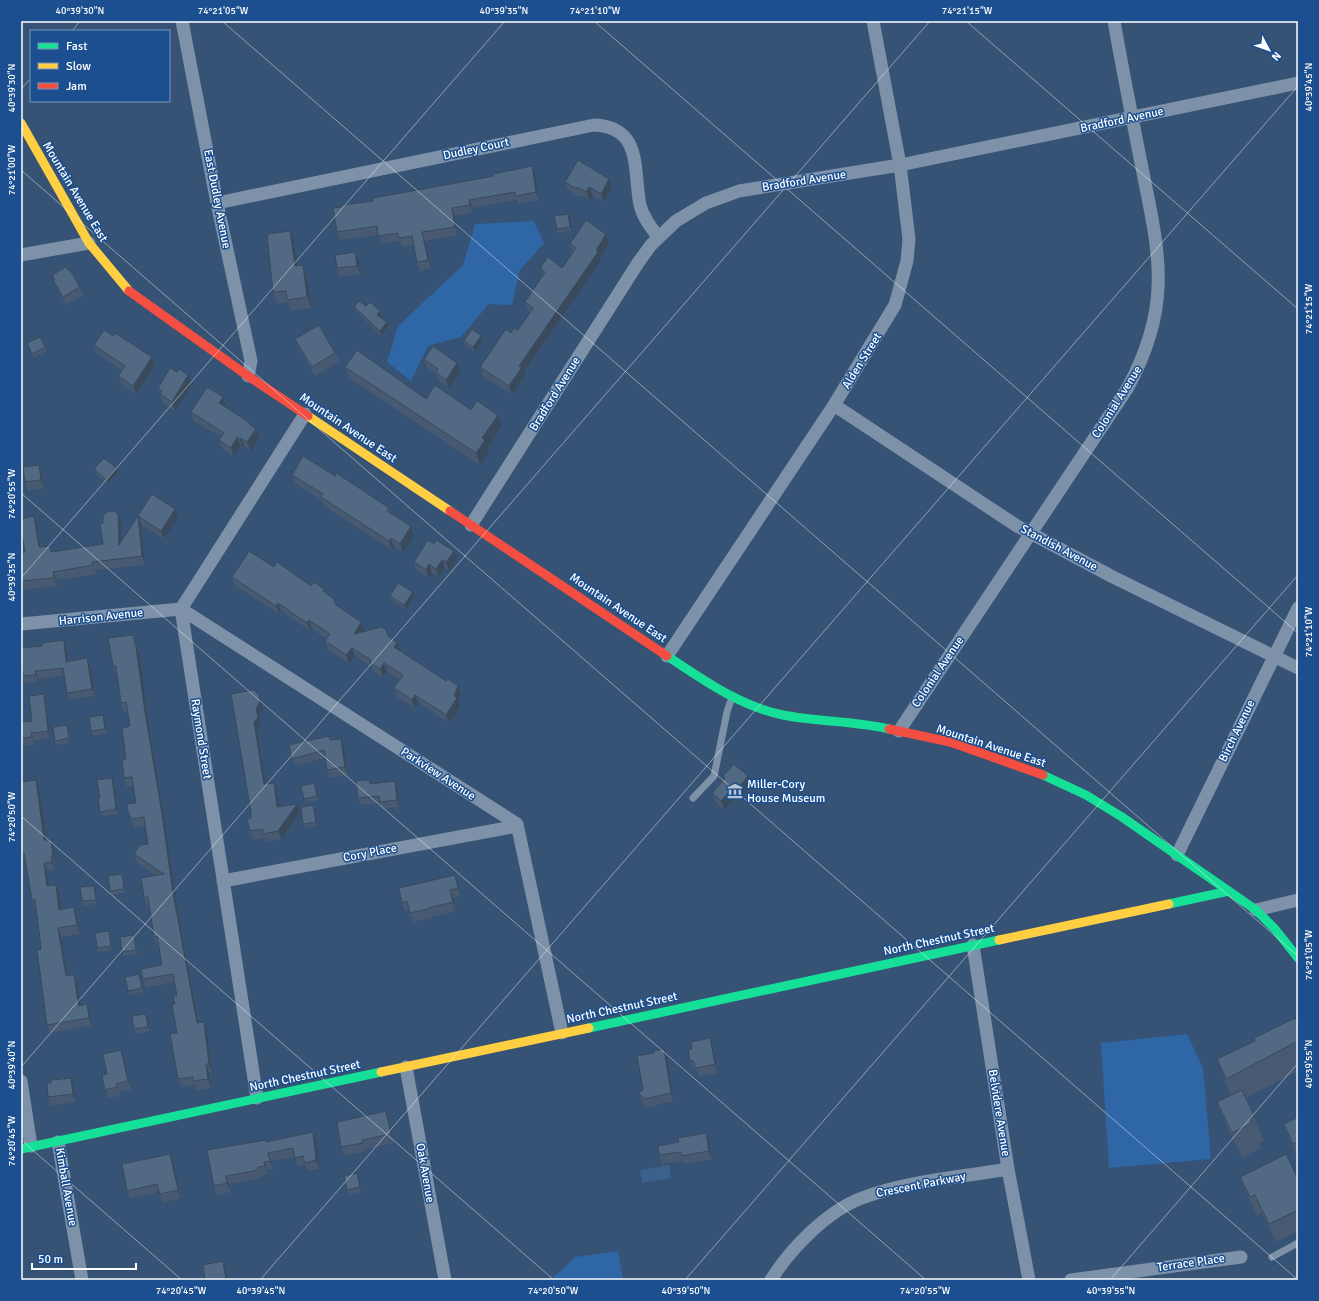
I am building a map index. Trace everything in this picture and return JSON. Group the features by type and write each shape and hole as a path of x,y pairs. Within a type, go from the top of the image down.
{"street":[{"name":"East Dudley Avenue","path":"182,21 217,203 251,361 248,376"},
{"name":"Alden Street","path":"667,656 834,405 884,326 895,305 907,261 909,239 900,166 873,21"},
{"name":"Colonial Avenue","path":"899,731 1127,389 1144,356 1154,327 1159,282 1159,259 1114,21"},
{"name":"Bradford Avenue","path":"471,525 638,263 658,237 690,211 706,203 739,191 900,166 1298,83"},
{"name":"Mountain Avenue East","path":"21,123 89,243 131,294 248,376 718,690 749,705 783,715 878,726 950,742 1045,776 1086,795 1122,817 1256,910 1275,929 1298,958"},
{"name":"Dudley Court","path":"217,203 594,125 605,125 616,129 625,136 631,146 640,206 645,220 658,237"},
{"path":"21,255 89,243"},
{"name":"Standish Avenue","path":"834,405 1031,534 1113,577 1298,668"},
{"path":"180,609 305,414"},
{"name":"Birch Avenue","path":"1176,855 1298,608"},
{"name":"Harrison Avenue","path":"21,624 180,609"},
{"name":"Parkview Avenue","path":"180,609 517,826"},
{"name":"Raymond Street","path":"180,609 257,1098"},
{"path":"517,826 562,1033"},
{"name":"Cory Place","path":"223,881 517,826"},
{"name":"North Chestnut Street","path":"26,1147 58,1142 257,1098 1229,891"},
{"path":"1256,910 1298,900"},
{"name":"Belvidere Avenue","path":"973,946 1008,1169 1029,1280"},
{"name":"Oak Avenue","path":"406,1067 445,1280"},
{"path":"21,1081 26,1147"},
{"name":"Kimball Avenue","path":"58,1142 82,1280"},
{"name":"Crescent Parkway","path":"771,1280 777,1270 802,1241 823,1222 861,1198 904,1186 1008,1169"},
{"name":"Terrace Place","path":"1071,1280 1241,1257"}],"lane":[{"path":"694,798 714,776 727,712 732,697"},
{"path":"1272,1257 1298,1243"}],"shaded area":[{"path":"534,221 544,243 520,270 512,305 489,304 461,337 428,346 411,381 387,362 398,326 463,265 475,224"},
{"path":"1187,1034 1203,1068 1211,1159 1109,1168 1101,1043"},
{"path":"669,1165 671,1178 642,1183 640,1170"},
{"path":"618,1251 623,1280 553,1280 553,1278 575,1257"}],"building":[{"path":"578,160 609,179 601,194 589,187 586,192 565,182"},
{"path":"532,166 536,192 516,196 515,192 469,200 470,205 452,208 455,227 422,232 428,260 417,262 412,236 399,238 398,233 378,236 377,226 337,232 333,208 342,207 342,205 373,201 373,198 494,176 493,174"},
{"path":"568,214 570,227 557,229 554,216"},
{"path":"586,220 606,234 596,250 598,252 519,366 522,367 509,386 480,367 506,329 511,333 514,328 518,330 533,308 525,302 545,272 540,268 548,257 562,268 576,248 570,244"},
{"path":"290,231 295,266 303,265 307,297 287,300 286,291 273,292 267,234"},
{"path":"355,252 357,266 337,268 335,255"},
{"path":"66,267 69,271 70,270 80,287 63,297 53,280 55,280 52,275"},
{"path":"359,301 366,306 370,302 380,311 377,315 387,322 380,331 354,307"},
{"path":"319,325 335,353 312,367 295,339"},
{"path":"472,329 481,336 473,347 464,341"},
{"path":"104,330 113,336 115,333 152,357 133,386 118,376 125,366 94,345"},
{"path":"40,337 45,347 32,354 27,343"},
{"path":"433,346 457,363 446,380 436,372 438,369 424,359"},
{"path":"357,350 426,399 435,385 471,410 477,401 498,415 482,438 485,440 476,453 345,367"},
{"path":"170,368 177,372 179,369 188,375 172,402 160,394 162,391 158,388"},
{"path":"207,387 223,397 219,403 250,423 249,424 256,429 247,442 237,437 231,448 219,440 224,433 191,412"},
{"path":"303,456 335,476 336,473 353,484 389,508 387,511 411,526 400,544 391,538 389,541 321,497 323,494 292,475"},
{"path":"104,458 116,468 106,480 94,469"},
{"path":"39,465 41,480 25,482 23,467"},
{"path":"152,494 175,509 161,531 138,516 142,556 92,562 93,565 53,572 54,578 21,581 21,553 25,552 21,529 21,519 34,516 39,547 50,546 51,552 103,544 100,524 103,523 103,516 106,512 114,511 118,514 119,545"},
{"path":"428,540 434,544 436,540 454,551 446,562 442,560 436,569 429,564 426,570 414,562"},
{"path":"249,551 274,567 277,562 311,586 314,582 324,589 323,591 335,600 336,605 361,622 354,634 382,627 386,630 388,636 397,643 394,647 446,681 448,679 458,686 454,696 457,698 446,715 415,695 412,700 394,688 403,675 384,663 380,669 370,663 371,660 352,648 346,655 325,641 330,634 309,620 307,623 278,603 276,606 232,577"},
{"path":"398,583 413,592 404,605 390,596"},
{"path":"133,635 162,814 173,893 197,1023 204,1022 209,1064 206,1064 208,1079 193,1081 193,1077 178,1079 170,1034 177,1033 172,1004 175,1004 173,996 177,996 173,974 143,979 141,969 162,965 157,936 154,937 148,897 144,897 141,878 164,874 134,854 140,845 148,844 144,817 131,819 128,812 127,804 136,803 132,777 124,778 122,759 126,759 122,728 130,726 126,702 121,703 116,666 113,666 108,638"},
{"path":"64,640 66,662 87,658 92,689 67,693 63,668 35,671 36,675 23,676 21,667 21,648 42,646 42,643"},
{"path":"254,690 259,695 260,702 256,708 258,718 254,722 264,784 274,783 277,807 297,804 278,831 263,834 263,829 250,831 247,819 251,818 251,812 231,694"},
{"path":"44,694 48,731 31,733 32,737 21,738 21,722 32,721 29,696"},
{"path":"103,715 105,729 91,731 89,717"},
{"path":"67,725 69,738 55,741 53,727"},
{"path":"329,736 330,740 341,739 345,767 327,770 324,750 292,759 289,745"},
{"path":"734,764 748,776 737,789 734,786 721,801 712,793 725,778 723,776"},
{"path":"112,778 116,809 100,812 98,798 100,798 97,780"},
{"path":"36,780 44,840 51,840 53,856 51,856 52,862 44,863 47,886 56,885 59,910 74,907 77,925 58,928 66,976 74,974 79,1006 87,1004 89,1018 47,1025 37,950 41,950 35,900 32,900 24,853 22,853 21,849 21,782"},
{"path":"369,780 370,784 395,781 397,800 380,802 379,796 358,798 356,781"},
{"path":"314,783 317,796 304,799 301,786"},
{"path":"313,805 316,822 303,824 301,807"},
{"path":"122,874 124,889 110,891 108,876"},
{"path":"455,875 458,888 450,890 453,902 410,913 407,901 402,903 399,888"},
{"path":"94,886 96,900 82,901 80,887"},
{"path":"109,931 111,946 97,948 95,933"},
{"path":"134,935 136,950 122,952 120,937"},
{"path":"139,974 142,988 128,991 125,977"},
{"path":"146,1014 148,1027 134,1029 132,1016"},
{"path":"1295,1018 1298,1024 1298,1041 1226,1079 1217,1059 1255,1041 1254,1038"},
{"path":"710,1038 715,1064 697,1068 693,1060 690,1061 688,1049 692,1049 691,1042"},
{"path":"664,1049 671,1093 645,1099 639,1094 643,1089 637,1056 654,1053 654,1051"},
{"path":"121,1050 128,1081 116,1084 117,1087 105,1090 102,1075 107,1074 103,1054"},
{"path":"71,1078 73,1094 48,1097 47,1083 51,1083 51,1080"},
{"path":"1242,1090 1254,1116 1250,1118 1252,1123 1232,1133 1217,1102"},
{"path":"386,1111 391,1134 362,1140 363,1143 341,1147 337,1122"},
{"path":"1298,1117 1298,1142 1293,1144 1284,1124"},
{"path":"313,1132 316,1160 305,1163 303,1156 295,1158 293,1148 268,1153 270,1161 264,1162 265,1166 258,1167 258,1170 226,1176 227,1183 214,1186 207,1150 266,1140 266,1142"},
{"path":"706,1133 709,1151 681,1156 681,1152 659,1155 658,1146 679,1142 678,1138"},
{"path":"170,1154 178,1190 160,1194 157,1184 127,1191 122,1164"},
{"path":"1286,1154 1298,1179 1298,1210 1269,1224 1255,1195 1250,1197 1240,1177"},
{"path":"357,1173 360,1187 347,1190 344,1176"},
{"path":"223,1261 226,1280 205,1280 203,1265"}],"traffic: fast":[{"path":"667,656 722,691 737,699 767,711 796,717 863,724 889,729"},
{"path":"1043,775 1086,795 1122,817 1256,910 1275,929 1298,958"},
{"path":"1169,904 1229,891"},
{"path":"589,1028 999,940"},
{"path":"21,1149 381,1072"}],"traffic: slow":[{"path":"21,123 89,243 129,291"},
{"path":"308,416 450,511"},
{"path":"999,940 1169,904"},
{"path":"381,1072 589,1028"}],"traffic: jam":[{"path":"129,291 248,376 308,416"},
{"path":"450,511 667,656"},
{"path":"889,729 950,742 1043,775"}],"place":[{"name":"Miller-Cory House Museum","path":"735,791"}]}
